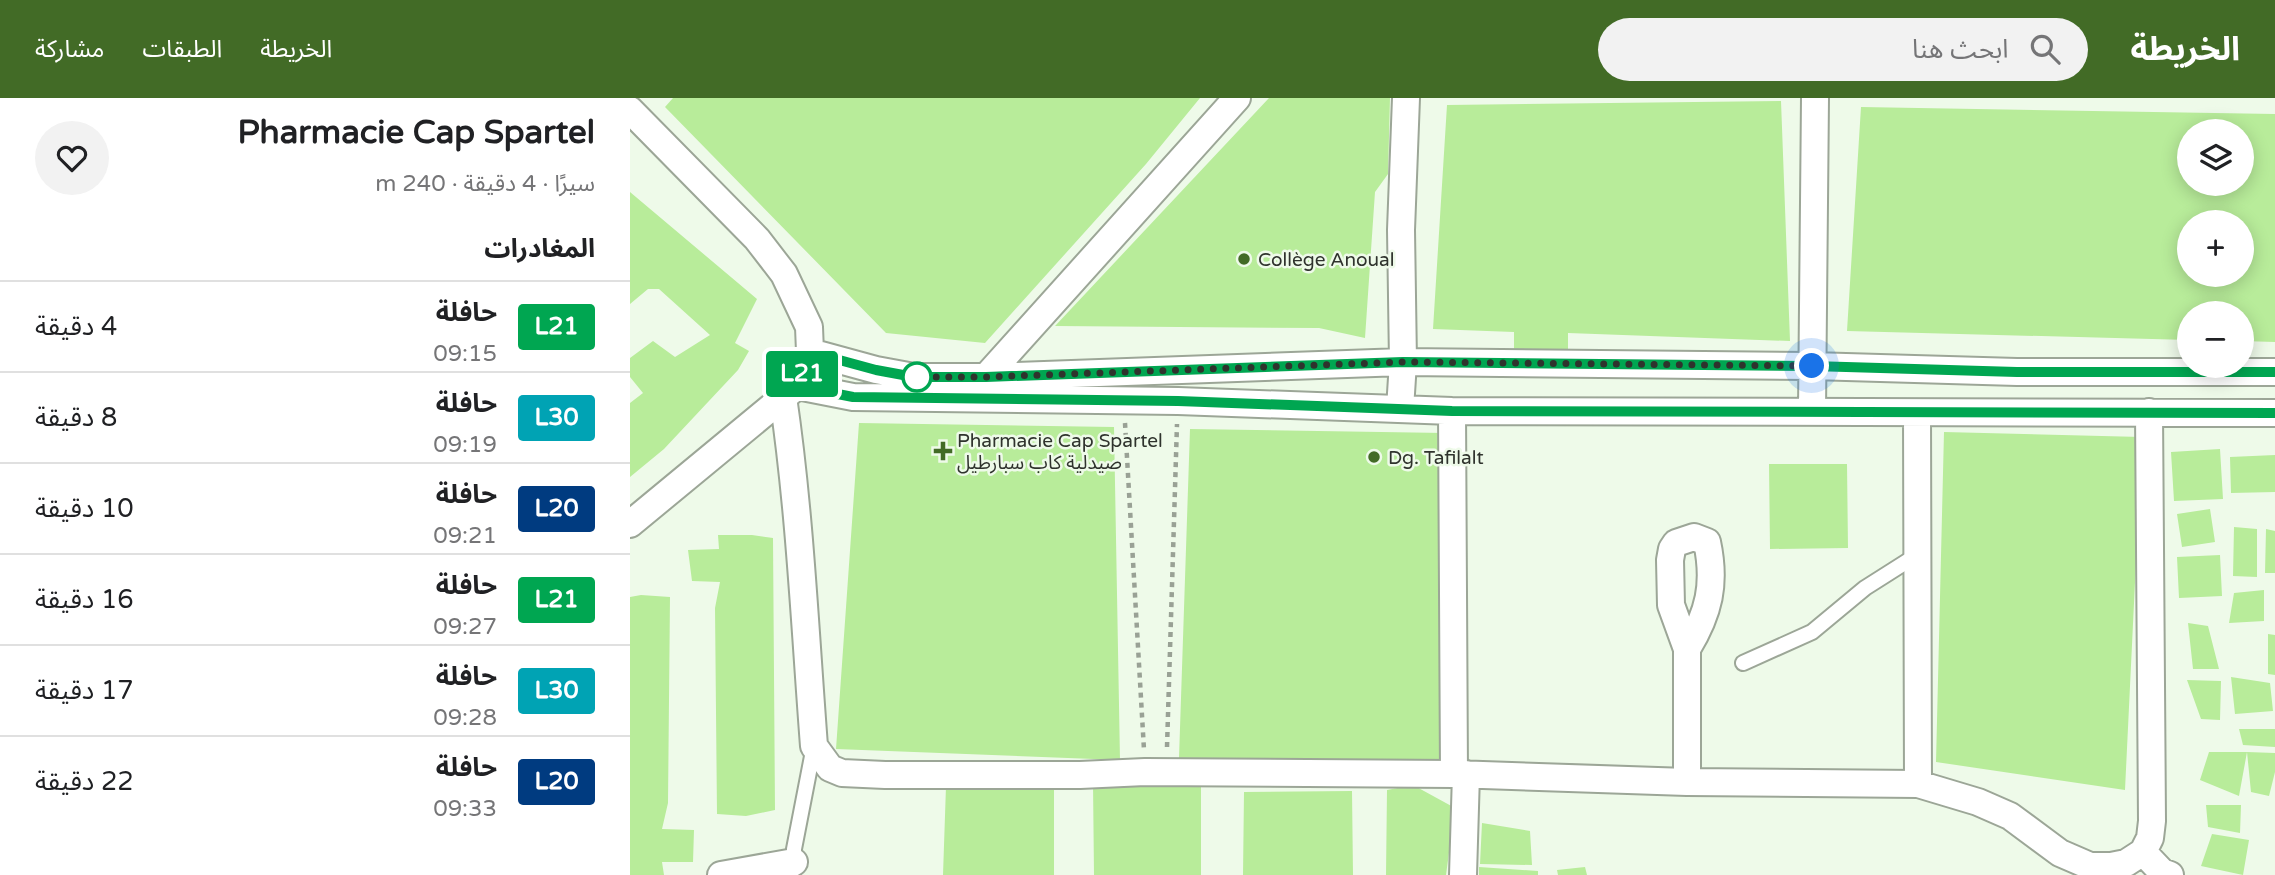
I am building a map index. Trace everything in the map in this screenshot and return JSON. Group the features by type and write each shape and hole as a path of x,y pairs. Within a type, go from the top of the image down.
{"street":[{"path":"986,377 1237,98"},
{"path":"1400,409 1403,362 1401,230 1406,98"},
{"path":"1812,411 1815,98"},
{"path":"635,509 790,391 810,352 809,327 783,274 757,239 638,108"},
{"path":"810,352 914,377 986,377 1403,362 1812,366 2017,372 2275,372"},
{"path":"790,391 853,397 1178,401 1452,411 2275,413"},
{"path":"790,391 814,746 830,768 842,773 1460,774 1687,782 1918,784 1978,802 2010,816 2060,853 2083,864 2111,866 2126,863 2143,852 2150,838 2152,821 2149,412"},
{"path":"1452,411 1463,875"},
{"path":"1917,413 1918,784"},
{"path":"1687,649 1687,782"},
{"path":"2143,852 2162,872 2170,875"},
{"path":"721,875 794,868"}],"lane":[{"path":"1744,663 1812,632 1865,588 1917,555"},
{"path":"794,868 803,793 814,746"}],"path":[{"path":"1155,772 1178,401"},
{"path":"1124,402 1155,772"}],"building":[{"path":"673,98 1200,98 1146,164 985,343 886,333 665,107"},
{"name":"Collège Anoual","path":"1269,98 1390,98 1388,174 1375,192 1365,338 1319,328 1055,326"},
{"path":"1781,101 1790,341 1568,333 1568,349 1514,350 1514,332 1433,329 1447,105"},
{"path":"1861,107 2275,114 2275,342 2254,341 2254,301 2177,301 2177,340 1847,331"},
{"path":"630,192 757,299 735,343 749,351 738,370 664,449 630,477 630,403 643,393 630,377 630,358 653,341 675,357 710,335 659,289 648,289 630,304"},
{"path":"859,423 1114,427 1120,760 836,749"},
{"path":"1190,429 1445,433 1441,765 1179,758"},
{"path":"1944,432 2142,437 2125,790 1936,762"},
{"path":"2220,449 2223,499 2174,501 2171,452"},
{"path":"2275,455 2275,492 2231,493 2230,457"},
{"path":"1769,464 1847,464 1848,548 1770,549"},
{"path":"2210,509 2215,542 2182,547 2177,514"},
{"path":"2234,527 2257,529 2257,577 2233,576"},
{"path":"2266,529 2275,531 2275,573 2265,573"},
{"path":"718,535 773,538 775,810 746,816 717,814 715,608 720,582 692,581 688,550 719,549"},
{"path":"2220,555 2222,596 2179,598 2177,557"},
{"path":"2264,590 2264,621 2229,623 2234,593"},
{"path":"630,597 670,597 668,803 662,829 694,830 693,862 662,862 664,875 630,875"},
{"path":"2188,623 2208,626 2219,669 2193,669"},
{"path":"2268,634 2275,635 2275,675 2268,674"},
{"path":"2231,677 2270,683 2273,711 2235,714"},
{"path":"2187,680 2221,681 2220,720 2201,719"},
{"path":"2239,729 2275,729 2275,747 2243,745"},
{"path":"2209,752 2247,752 2239,796 2200,780"},
{"path":"2247,752 2275,753 2275,772 2269,796 2251,792"},
{"path":"1201,782 1201,875 1094,875 1093,783"},
{"path":"1054,785 1054,875 943,875 946,786"},
{"path":"1413,785 1455,808 1446,875 1386,875 1387,790"},
{"path":"1352,791 1353,875 1243,875 1244,792"},
{"path":"2206,805 2241,805 2240,833 2208,827"},
{"path":"1482,823 1530,831 1532,865 1480,864"},
{"path":"2212,834 2249,840 2243,875 2201,866"},
{"path":"1479,867 1538,871 1538,875 1479,875"},
{"path":"1585,867 1587,875 1558,875 1557,870"}],"bus line":[{"name":"L21","path":"2275,372 2017,372 1812,366 1403,362 986,377 914,377 810,352 797,386 853,397 1178,401 1452,411 2275,413"}],"place":[{"name":"Collège Anoual","path":"1244,259"},
{"name":"Pharmacie Cap Spartel صيدلية كاب سبارطيل","path":"943,451"},
{"name":"Dg. Tafilalt","path":"1374,457"}],"route":[{"path":"917,377 914,377 986,377 1403,362 1812,366"}]}
